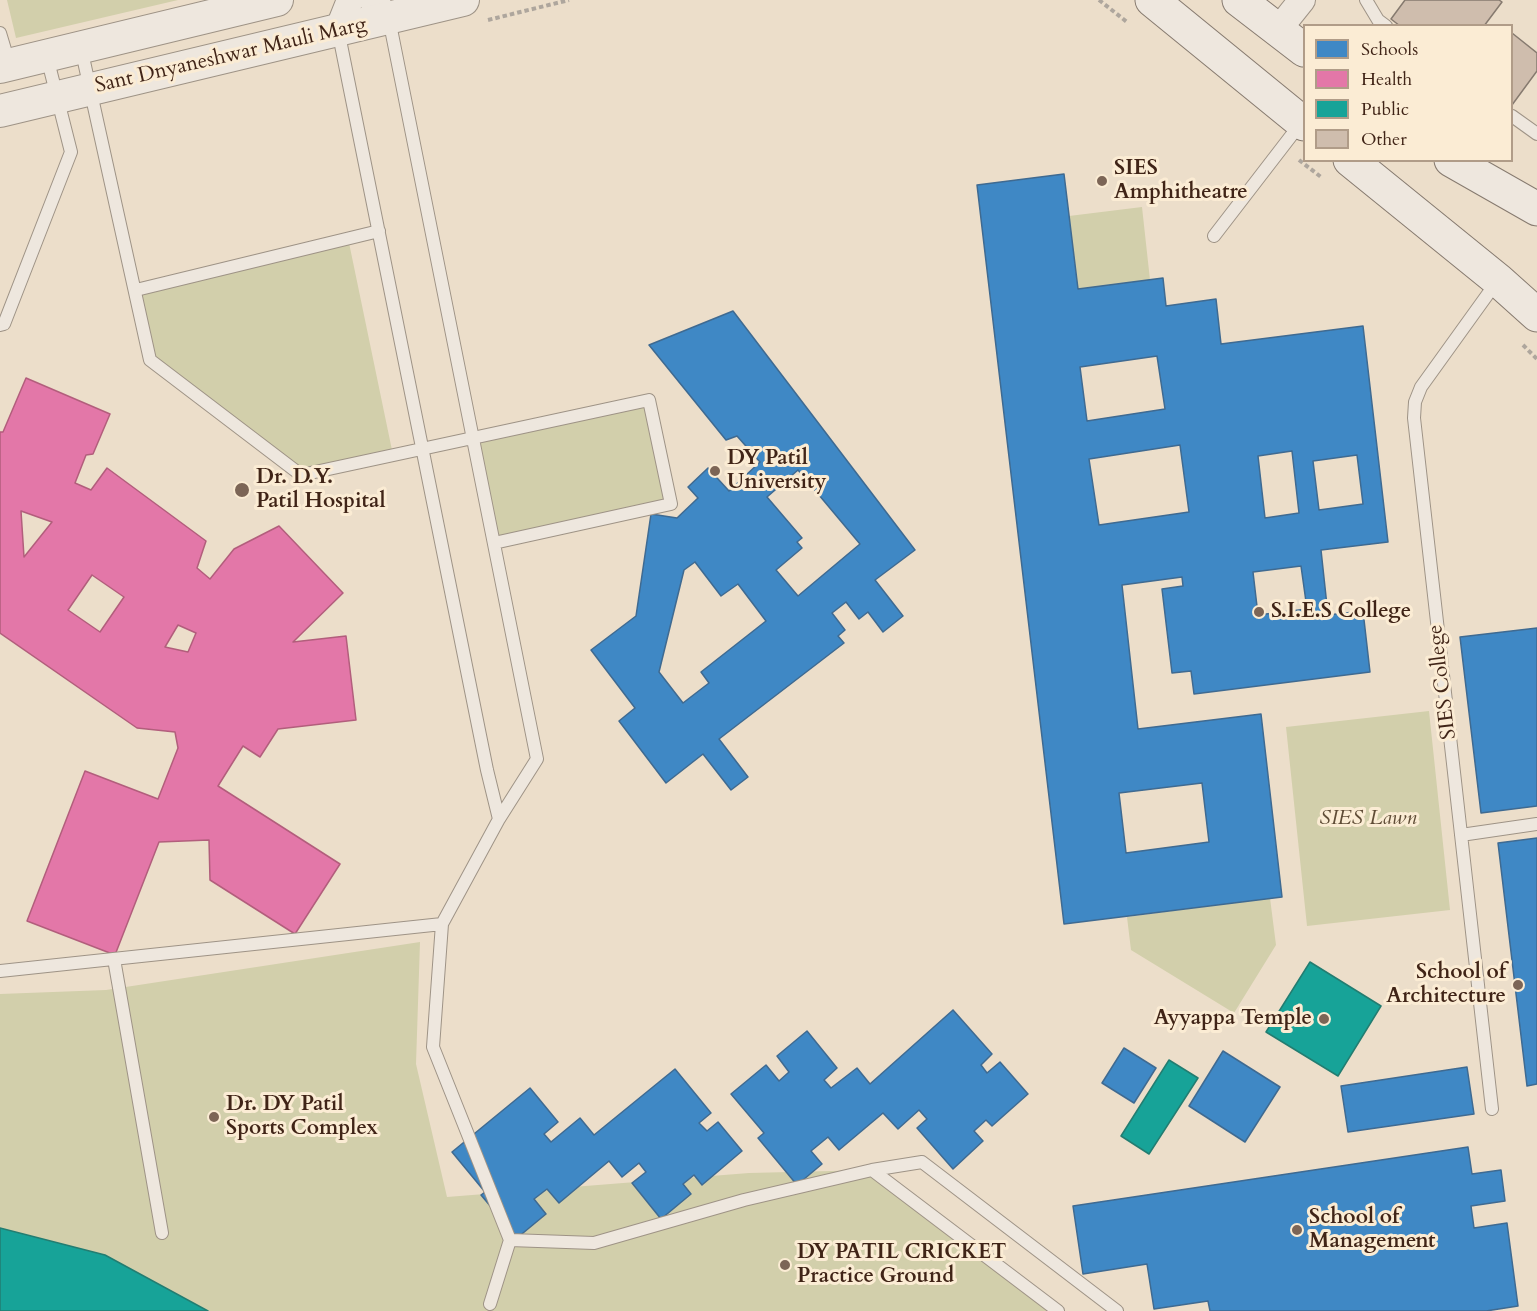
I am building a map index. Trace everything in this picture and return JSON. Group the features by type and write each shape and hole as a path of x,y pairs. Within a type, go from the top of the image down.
{"main road":[{"path":"1152,0 1303,123"},
{"path":"1239,0 1303,49"},
{"path":"1352,162 1498,280 1537,315"},
{"path":"1455,162 1537,209"}],"street":[{"name":"Sant Dnyaneshwar Mauli Marg","path":"5,66 277,0"},
{"path":"338,30 350,0"},
{"name":"Sant Dnyaneshwar Mauli Marg","path":"0,111 338,30 381,9 463,0"},
{"path":"1278,30 1302,0"}],"lane":[{"path":"1366,0 1378,20 1383,24"},
{"path":"381,9 474,438 537,759 499,819 442,924 433,1047 510,1240 490,1304"},
{"path":"338,30 484,758 499,819"},
{"path":"0,33 5,66"},
{"path":"81,47 150,360 301,475 649,400 671,504 494,543"},
{"path":"2,325 71,152 47,55"},
{"path":"1513,117 1537,134"},
{"path":"1214,236 1303,123"},
{"path":"136,291 379,231"},
{"name":"SIES College","path":"1492,1109 1415,436 1415,402 1430,373 1498,280"},
{"path":"1461,835 1537,824"},
{"path":"0,971 442,924"},
{"path":"114,959 162,1233"},
{"path":"510,1240 594,1243 744,1200 872,1170 922,1162 1117,1311"},
{"path":"872,1170 1058,1311"}],"green space":[{"path":"7,0 178,0 16,38"},
{"path":"1142,207 1150,280 1078,289 1069,216"},
{"path":"348,238 393,455 301,475 150,360 136,290"},
{"path":"649,400 671,504 494,543 474,437"},
{"name":"SIES Lawn","path":"1429,711 1450,910 1307,926 1286,727"},
{"path":"1270,898 1276,945 1234,1013 1131,950 1127,917"},
{"name":"Dr. DY Patil Sports Complex","path":"420,942 416,1064 447,1197 749,1173 872,1170 1058,1311 0,1311 0,994 106,990"}],"building: Schools":[{"path":"1064,174 1078,289 1163,278 1166,306 1216,299 1221,344 1363,326 1388,542 1321,550 1328,615 1363,611 1370,672 1194,694 1191,671 1172,673 1162,589 1183,586 1182,577 1122,585 1138,729 1261,714 1282,897 1064,924 977,185","holes":["1157,356 1165,409 1087,421 1080,367","1180,445 1189,512 1099,525 1089,459","1292,451 1299,513 1265,518 1258,456","1357,455 1363,504 1319,510 1313,461","1301,566 1307,609 1258,615 1253,572","1202,783 1209,842 1126,853 1119,793"]},
{"path":"733,311 915,550 875,580 903,616 883,632 868,612 859,619 846,602 832,613 845,630 838,636 844,643 719,739 748,777 731,790 703,754 666,783 619,721 635,708 591,650 636,616 651,514 677,518 698,498 688,487 708,468 729,491 760,462 737,436 726,440 649,345","holes":["798,470 860,544 798,596 776,570 802,548 797,542 802,538 767,497","695,562 721,596 738,584 766,621 701,672 709,683 683,703 659,672 684,570"]},
{"path":"1537,628 1537,806 1481,813 1460,637"},
{"path":"1537,838 1537,1084 1527,1086 1498,843"},
{"path":"953,1010 992,1054 981,1065 987,1073 1000,1062 1028,1094 992,1126 986,1120 974,1131 983,1141 953,1169 917,1128 927,1119 919,1110 898,1129 883,1113 839,1150 828,1137 811,1151 822,1164 797,1185 758,1138 764,1133 731,1094 766,1065 779,1081 789,1072 777,1056 807,1031 837,1068 824,1080 831,1088 857,1068 870,1084"},
{"path":"1124,1048 1156,1068 1134,1103 1102,1083"},
{"path":"1223,1051 1280,1087 1245,1142 1189,1106"},
{"path":"1467,1067 1474,1114 1348,1132 1341,1086"},
{"path":"675,1069 711,1113 699,1123 707,1131 718,1122 742,1151 702,1185 694,1175 683,1184 691,1194 661,1219 632,1183 646,1172 639,1163 622,1177 609,1161 559,1203 547,1189 534,1199 546,1214 517,1238 481,1195 485,1192 452,1152 530,1088 558,1122 544,1134 551,1142 580,1118 594,1135"},
{"name":"School of Management","path":"1468,1147 1472,1174 1501,1170 1505,1201 1471,1206 1474,1228 1507,1223 1518,1306 1486,1311 1210,1311 1208,1301 1154,1309 1147,1264 1083,1274 1073,1206"}],"building: Health":[{"path":"26,378 110,414 93,454 86,455 75,483 91,490 107,468 206,541 197,568 210,579 234,549 279,526 343,593 293,642 346,636 356,720 278,729 260,757 243,746 218,786 340,864 295,934 210,880 209,840 159,842 115,955 27,921 85,771 158,799 178,748 175,732 137,728 0,633 0,432 3,432","holes":["21,511 52,522 24,557","92,575 124,597 100,632 68,610","178,625 196,633 188,652 165,647"]}],"building: Public":[{"name":"Ayyappa Temple","path":"1310,962 1381,1006 1338,1076 1266,1032"},
{"path":"1169,1060 1198,1078 1149,1154 1121,1136"},
{"path":"0,1228 105,1255 208,1311 0,1311"}],"building: Other":[{"path":"1405,0 1499,0 1502,2 1486,24 1397,24 1391,19"},
{"path":"1513,34 1537,53 1537,71 1513,104"}],"place":[{"name":"SIES Amphitheatre","path":"1102,181"},
{"name":"DY Patil University","path":"715,471"},
{"name":"Dr. D.Y. Patil Hospital","path":"242,490"},
{"name":"S.I.E.S College","path":"1259,612"},
{"name":"School of Architecture","path":"1518,985"},
{"name":"Ayyappa Temple","path":"1324,1019"},
{"name":"Dr. DY Patil Sports Complex","path":"214,1117"},
{"name":"School of Management","path":"1297,1230"},
{"name":"DY PATIL CRICKET Practice Ground","path":"785,1265"}]}
